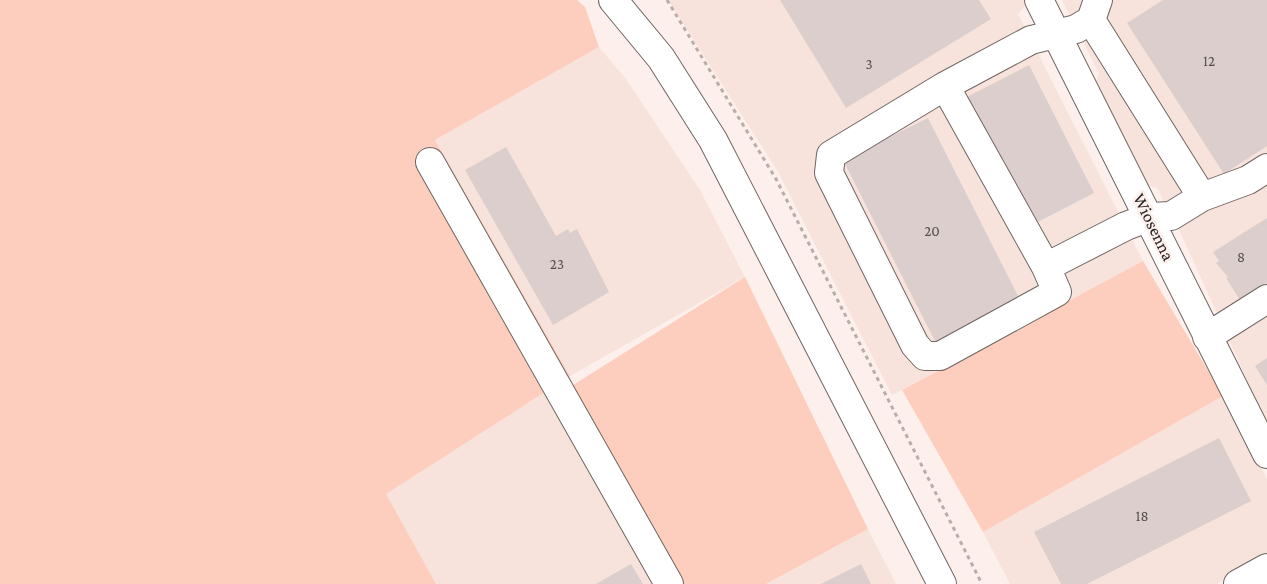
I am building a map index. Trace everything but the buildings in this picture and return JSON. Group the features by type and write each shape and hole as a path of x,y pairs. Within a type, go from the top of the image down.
{"main road":[{"path":"613,0 670,72 713,140 942,584"},
{"name":"Wiosenna","path":"1038,0 1150,217 1207,337 1267,454"},
{"path":"946,86 1046,267 1057,292 940,356 925,356 916,345 829,173 829,164 831,155 946,86 1031,40 1076,29 1095,10 1202,197"},
{"path":"430,162 669,584"},
{"path":"1046,267 1126,226 1150,217 1171,216 1202,197 1248,180 1267,168"},
{"path":"1207,337 1223,329 1267,299"},
{"path":"1238,584 1267,568"}],"path":[{"path":"666,0 776,179 982,584"}],"shaded area":[{"path":"0,0 577,0 585,7 599,47 435,140 570,376 386,494 436,584 0,584"},
{"path":"668,0 1026,0 1027,4 1018,14 1143,261 892,395 777,170"},
{"path":"1062,0 1267,0 1267,424 1181,234 1157,188 1149,186 1096,82 1099,74"},
{"path":"599,47 626,79 700,190 745,277 570,376 435,140"},
{"path":"1143,261 1223,396 983,532 902,390"},
{"path":"745,277 868,529 766,584 683,584 573,385"},
{"path":"570,376 573,385 683,584 436,584 385,494"},
{"path":"1223,396 1267,479 1267,556 1217,584 1010,584 983,532"},
{"path":"868,529 896,584 766,584"}]}
